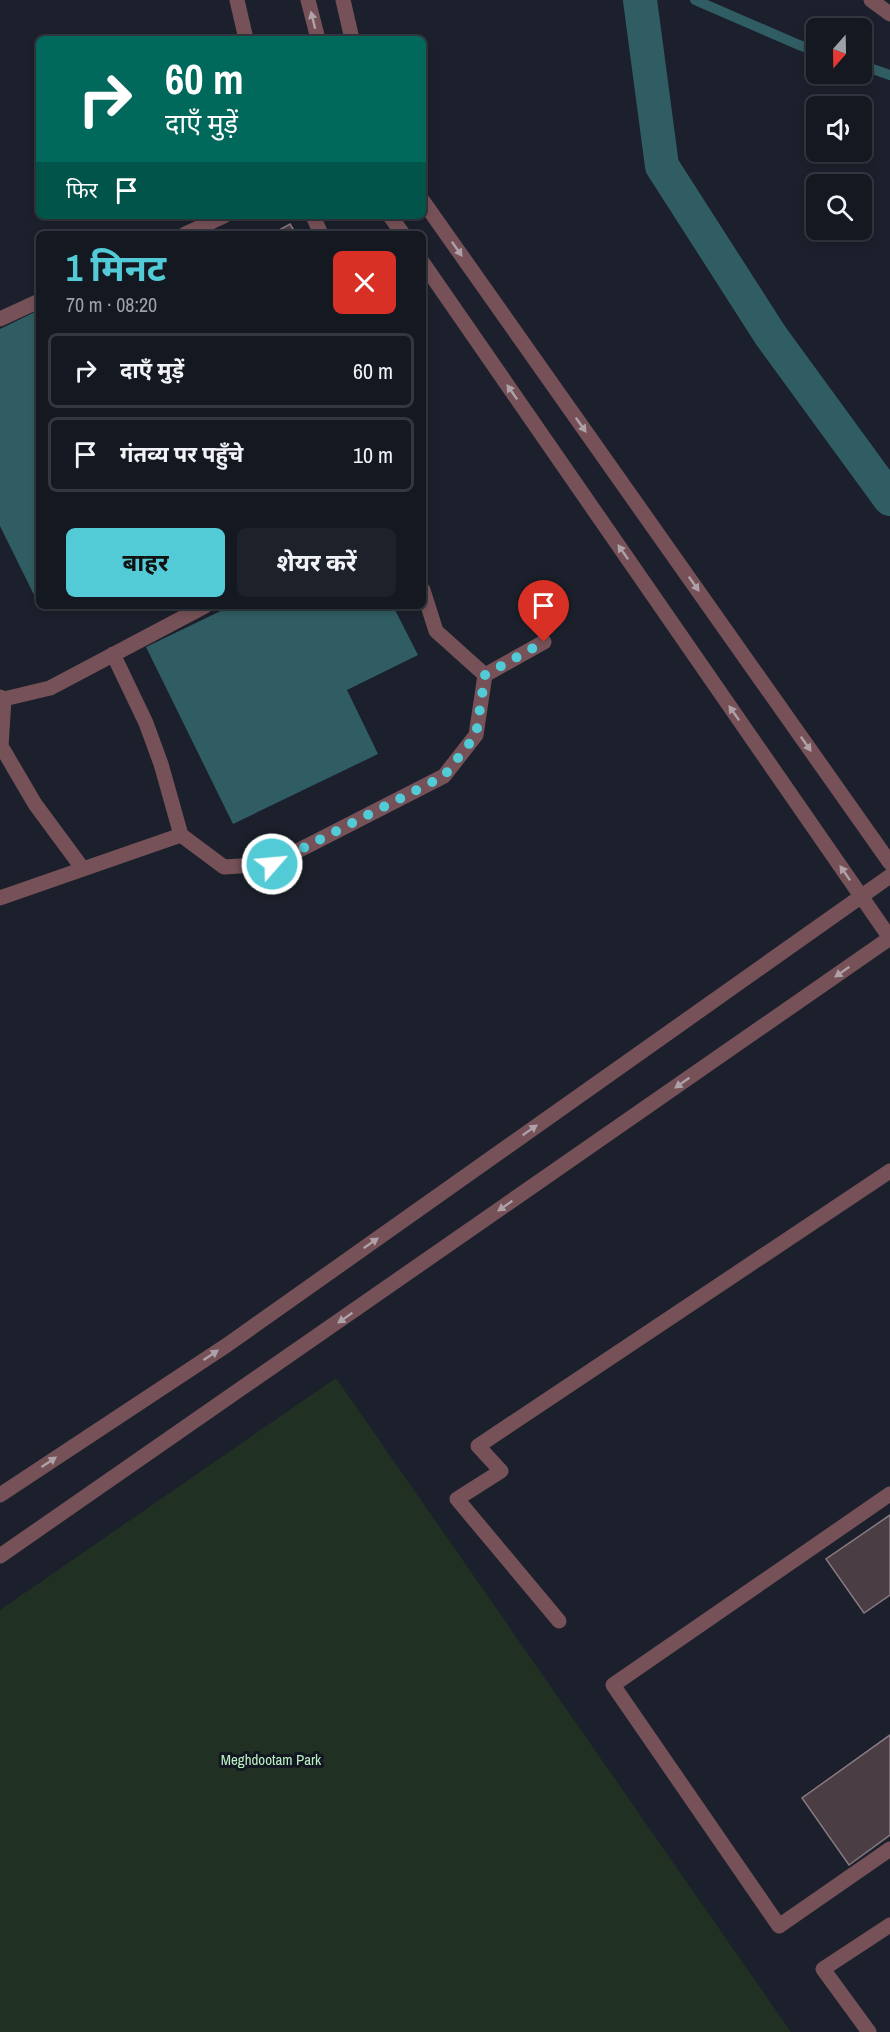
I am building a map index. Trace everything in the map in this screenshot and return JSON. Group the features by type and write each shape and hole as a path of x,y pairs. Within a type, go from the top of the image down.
{"street":[{"path":"237,0 245,36"},
{"path":"308,0 317,36"},
{"path":"343,0 351,36"},
{"path":"871,0 890,14"},
{"path":"426,205 890,863"},
{"path":"192,231 218,219"},
{"path":"0,1557 890,938 426,267"},
{"path":"0,320 36,303"},
{"path":"426,599 436,631 485,675"},
{"path":"83,869 35,804 1,746 2,698 50,688 199,609"},
{"path":"485,675 544,642"},
{"path":"113,654 146,723 161,764 181,835 224,867 272,864 444,776 476,735 485,675"},
{"path":"0,898 181,835"},
{"path":"0,1495 227,1345 890,876"},
{"path":"559,1621 457,1499 501,1471 478,1446 890,1171"},
{"path":"890,1494 613,1685 779,1926 890,1849"},
{"path":"869,2032 823,1969 890,1924"}],"green space":[{"name":"Meghdootam Park","path":"336,1378 791,2032 0,2032 0,1610"}],"shaded area":[{"path":"36,311 36,599 0,526 0,329"},
{"path":"225,609 395,609 418,655 347,690 378,754 233,824 146,647"}],"building":[{"path":"290,224 294,231 277,231"},
{"path":"890,1515 890,1595 864,1613 826,1559"},
{"path":"890,1735 890,1835 849,1865 802,1798"}],"waterway":[{"path":"640,0 662,166 771,336 890,499"},
{"path":"695,0 806,47"},
{"path":"872,69 890,75"}],"route":[{"path":"272,864 444,776 476,735 485,675 544,642"}]}
